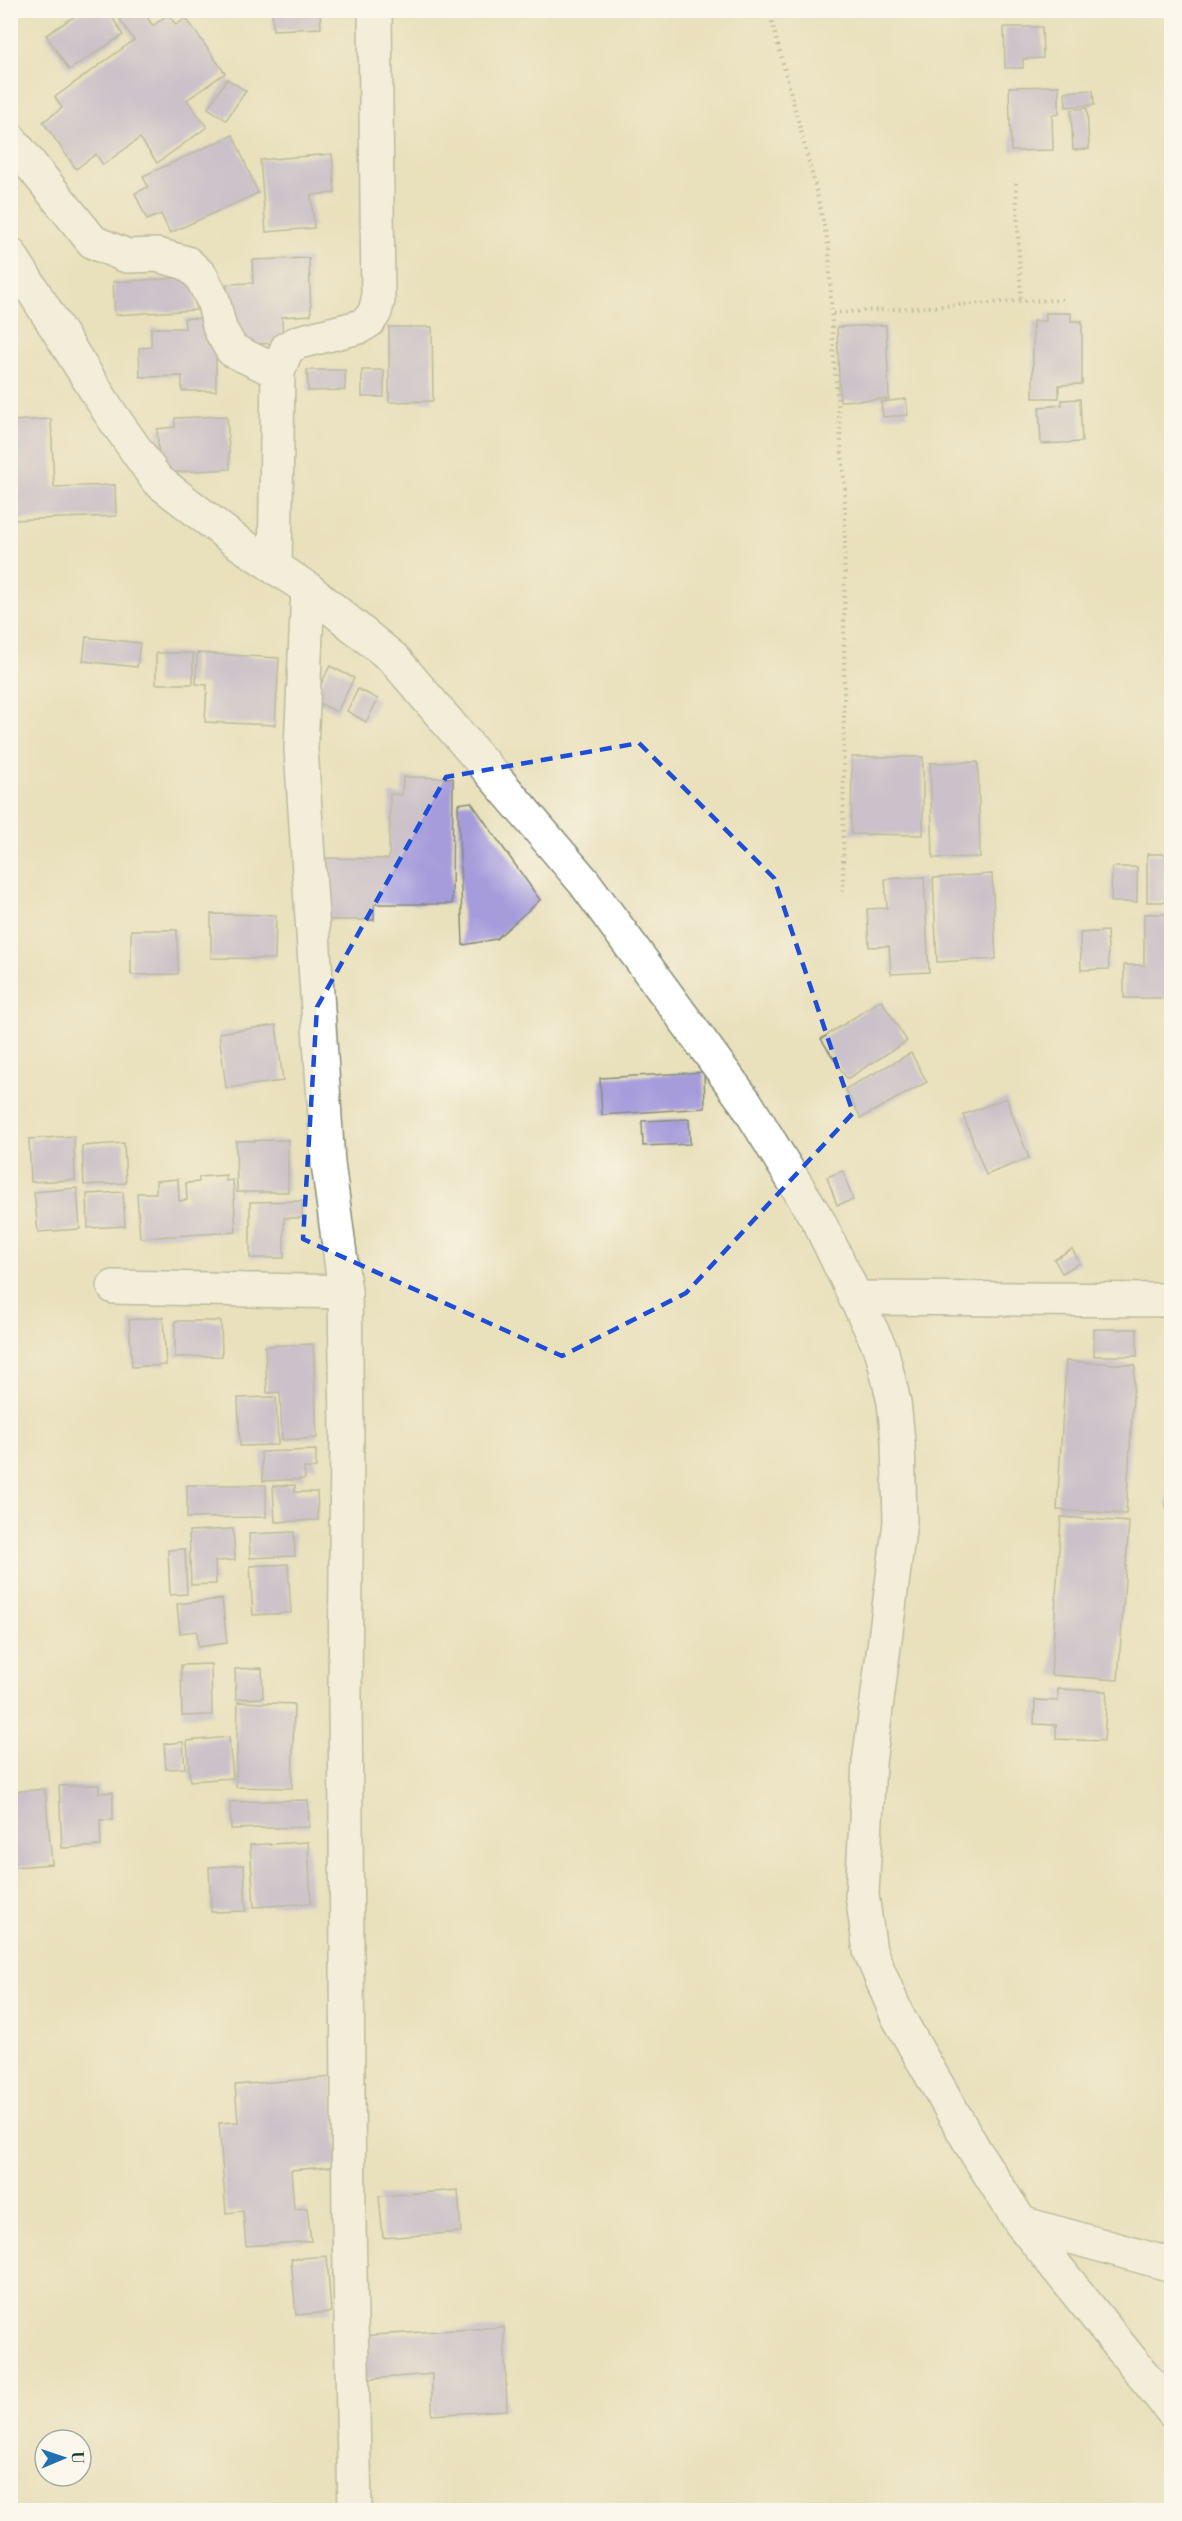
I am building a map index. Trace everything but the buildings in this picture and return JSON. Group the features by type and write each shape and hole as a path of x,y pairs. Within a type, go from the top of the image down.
{"street":[{"path":"275,568 278,372 287,348 299,342 359,327 369,321 375,312 378,300 375,10"},
{"path":"10,139 93,242 127,256 157,255 187,263 201,276 213,300 220,329 228,346 278,372"},
{"path":"10,254 110,413 157,480 233,539 308,589 394,659 584,882 746,1103 819,1222 882,1352 894,1402 898,1441 900,1511 869,1763 862,1895 870,1951 897,2015 975,2151 1021,2223 1172,2411"},
{"path":"308,589 301,749 328,1163 345,1292 348,2078 355,2511"},
{"path":"114,1287 345,1292"},
{"path":"855,1298 1172,1300"},
{"path":"1021,2223 1172,2265"}],"path":[{"path":"769,10 815,184 829,248 833,348 845,489 843,894"},
{"path":"1016,183 1021,300"},
{"path":"833,313 1021,300 1065,300"}],"highlighted area":[{"path":"639,743 774,878 853,1113 686,1293 562,1356 303,1239 317,1007 446,777"}]}
